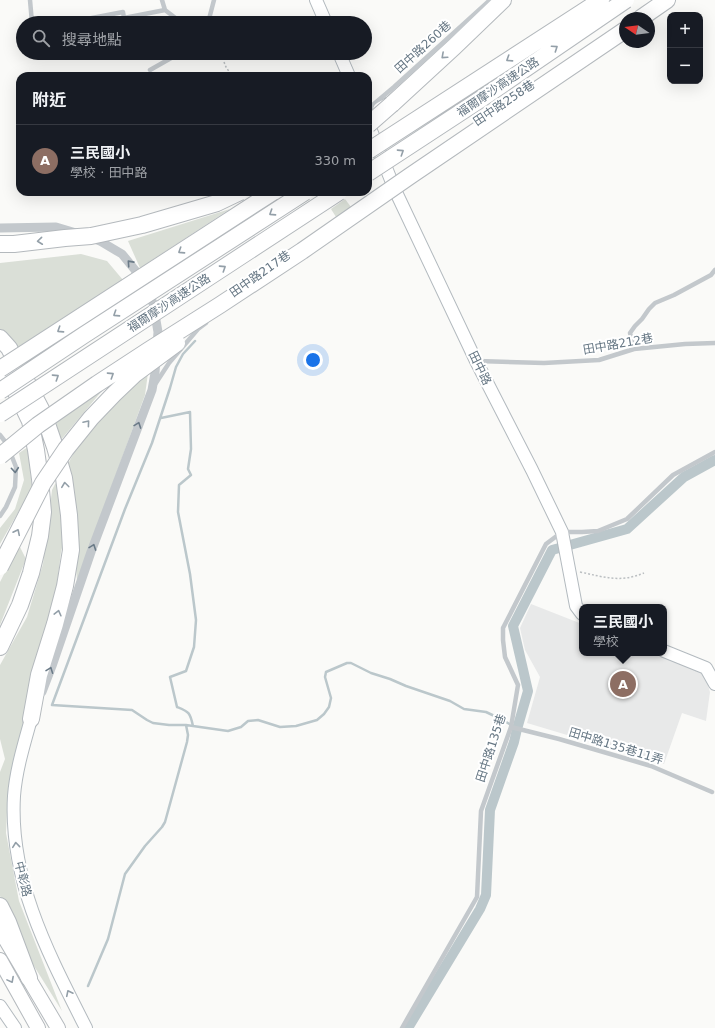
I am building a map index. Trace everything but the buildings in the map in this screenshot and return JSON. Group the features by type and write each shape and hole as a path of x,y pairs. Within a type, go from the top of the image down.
{"highway":[{"path":"372,121 454,47 503,0"},
{"name":"福爾摩沙高速公路","path":"372,148 600,0"},
{"name":"福爾摩沙高速公路","path":"372,170 482,99 626,0"},
{"path":"650,12 667,0"},
{"path":"0,456 38,425 97,384 302,251 619,34"},
{"path":"372,116 392,104"},
{"path":"0,244 14,244 91,236 142,225 216,203 231,196"},
{"path":"0,647 20,605 31,573 40,536 43,512 36,450 30,421 17,394 0,369 267,196"},
{"name":"福爾摩沙高速公路","path":"0,391 299,196"},
{"name":"福爾摩沙高速公路","path":"0,414 333,196"},
{"path":"0,567 42,483 81,430 114,394 135,374 187,336 220,305"},
{"path":"0,338 9,348 44,415 55,447 64,478 71,550 64,586 55,624 40,675 31,719"},
{"path":"0,906 8,922 29,978"}],"main road":[{"path":"0,930 58,1028"},
{"path":"0,960 38,1028"}],"street":[{"path":"316,0 323,16"},
{"path":"342,60 347,72"},
{"name":"田中路","path":"372,134 395,190 476,361 532,470 564,542 576,606 579,610"},
{"path":"0,228 56,227 100,241 122,254 135,270 153,303 158,332 155,373 152,390 91,552 52,666 31,719"},
{"path":"667,652 706,668 715,684"},
{"name":"中彰路","path":"31,719 14,794 17,855 24,885 34,916 49,953 86,1028"},
{"path":"0,1006 15,1028"}],"lane":[{"path":"30,0 31,16"},
{"path":"162,0 165,10 173,16"},
{"path":"210,16 214,0"},
{"name":"田中路260巷","path":"372,106 490,0"},
{"path":"655,12 673,0"},
{"path":"134,16 165,10"},
{"path":"102,16 123,12 124,16"},
{"name":"田中路258巷","path":"395,190 619,37"},
{"path":"150,70 168,60"},
{"name":"田中路217巷","path":"275,275 395,190"},
{"path":"124,226 175,210"},
{"path":"634,350 630,333 655,303 674,295 711,275 715,270"},
{"path":"152,390 169,363 179,351 198,329 211,320"},
{"name":"田中路212巷","path":"476,361 544,363 599,360 634,350 685,344 715,344"},
{"path":"0,435 7,444 16,467 15,487 0,516"},
{"path":"564,542 582,532 598,531 627,519 673,475 715,452"},
{"name":"田中路135巷","path":"402,1028 477,897 481,811 511,727 518,685 506,657 503,640 503,628 546,544 564,542"},
{"name":"田中路135巷11弄","path":"511,727 559,739 650,766 712,792"}],"path":[{"path":"224,60 229,72"},
{"path":"569,570 614,579 634,577 644,573"}],"shaded area":[{"path":"345,199 351,207 336,217 331,209"},
{"path":"230,209 140,268 128,241"},
{"path":"81,254 107,261 123,280 15,349 0,333 0,263"},
{"path":"148,373 145,395 77,581 68,464 78,444 111,403"},
{"path":"101,392 60,441 56,421"},
{"path":"28,447 32,488 0,544 0,528 15,509 24,480 19,453"},
{"path":"60,480 65,535 61,552 56,592 8,792 6,833 19,901 62,1011 29,958 0,896 0,772 5,759 0,739 0,665 27,617 43,564 52,490 55,484"},
{"path":"19,545 26,559 0,625 0,582"},
{"path":"531,604 579,623 579,656 662,656 704,673 710,692 706,721 682,713 664,764 527,723 540,677 525,650 520,628"}],"waterway":[{"path":"195,341 183,354 176,367 152,443 125,509 52,705 132,710 153,723 186,725 228,731 241,727 248,721 258,720 280,727 296,726 317,720 324,714 329,707 331,698 325,677 326,672 347,663 351,663 371,673 450,701 464,709 486,712 511,725"},
{"path":"161,418 190,412 191,449 188,469 191,475 179,485 178,512 190,574 196,620 194,647 186,671 170,677 177,707 188,713 193,726"},
{"path":"408,1028 480,909 486,895 490,810 514,742 528,691 513,626 552,550 627,529 684,477 715,460"},
{"path":"88,986 108,939 125,874 145,846 165,822 187,742 188,735 186,725"}],"place":[{"name":"三民國小","path":"623,684"}]}
